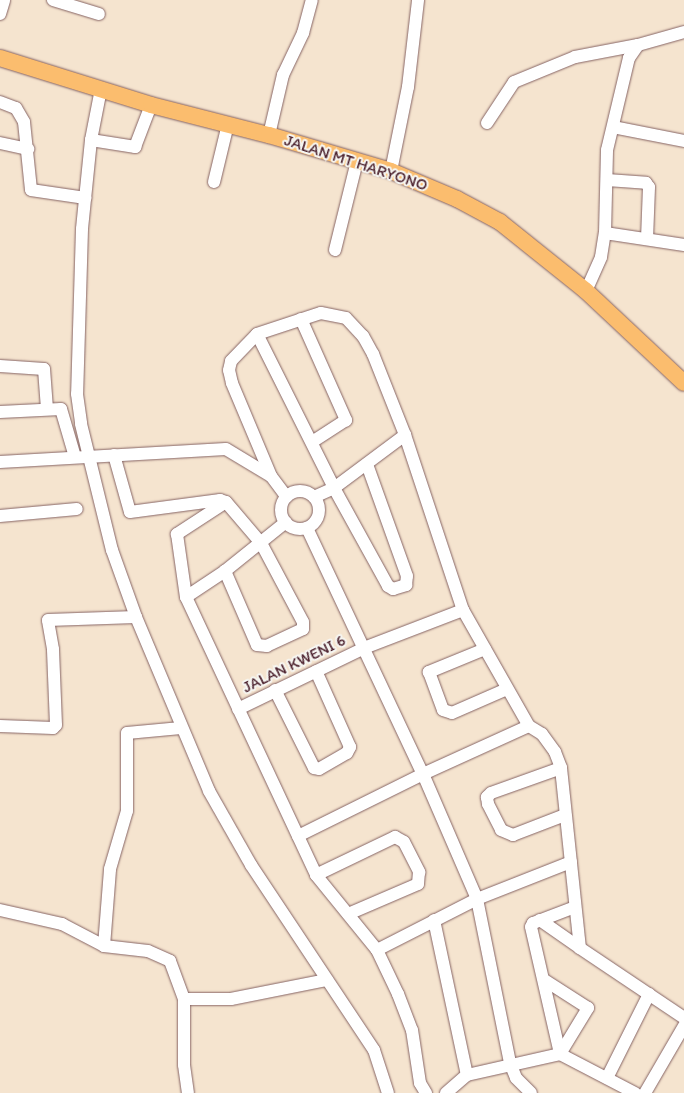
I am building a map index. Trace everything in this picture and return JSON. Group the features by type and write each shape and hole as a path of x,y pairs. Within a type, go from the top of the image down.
{"main road":[{"name":"JALAN MT HARYONO","path":"0,58 151,105 269,134 391,171 486,213 586,290 684,383"}],"street":[{"path":"53,0 99,14"},
{"path":"269,134 283,75 303,33 312,0"},
{"path":"391,171 408,87 418,0"},
{"path":"0,14 4,1"},
{"path":"487,122 514,82 575,57 638,45 684,32"},
{"path":"586,290 598,269 605,233 607,150 629,58 638,45"},
{"path":"101,89 91,140 85,198 76,344 77,394 88,456 112,550 136,617 209,791 251,865 374,1050 388,1093"},
{"path":"0,102 16,108 20,113 28,149 28,183 31,190 85,198"},
{"path":"91,140 135,147 151,105"},
{"path":"214,182 228,124"},
{"path":"613,127 684,141"},
{"path":"0,142 28,149"},
{"path":"335,250 357,161"},
{"path":"607,180 646,183 649,187 647,238"},
{"path":"605,233 684,245"},
{"path":"287,497 271,476 229,370 236,353 257,334 301,319 330,313 346,318 355,326 373,354 405,436 463,610 529,726 548,741 560,768 580,948"},
{"path":"301,319 346,420 312,442"},
{"path":"257,334 334,488 388,586 393,589 406,585 407,576 367,464"},
{"path":"0,366 44,369 47,409"},
{"path":"0,412 60,409 75,457"},
{"path":"307,528 295,528 286,522 282,509 287,497 300,491 314,497 334,488 405,436"},
{"path":"0,462 226,449 271,476"},
{"path":"114,455 130,512 220,500 226,502 261,543 303,622 303,629 267,646 257,645 226,571"},
{"path":"307,528 318,514 314,497"},
{"path":"226,502 177,534 186,598 316,875 377,950 412,1030 420,1083 426,1093"},
{"path":"0,516 78,509"},
{"path":"186,598 226,571 286,522"},
{"path":"307,528 423,774 477,899 510,1063 516,1078 531,1093"},
{"name":"JALAN KWENI 6","path":"238,709 364,648 463,610"},
{"path":"0,726 53,728 56,725 53,649 48,620 136,617"},
{"path":"485,649 430,672 443,710 452,713 507,689"},
{"path":"275,690 314,768 319,769 347,753 350,747 316,671"},
{"path":"298,836 423,774 529,726"},
{"path":"104,946 110,869 127,811 127,733 182,728"},
{"path":"560,768 491,793 487,797 488,804 501,830 513,835 566,815"},
{"path":"316,875 395,836 404,842 419,872 418,884 348,914"},
{"path":"377,950 477,899 571,862"},
{"path":"560,1054 546,981 531,927 540,920 576,907"},
{"path":"0,910 62,924 104,946 148,951 170,961 184,999 184,1065 188,1093"},
{"path":"434,920 463,1083"},
{"path":"540,920 684,1018"},
{"path":"184,999 232,999 327,980"},
{"path":"546,981 588,1008 560,1054"},
{"path":"607,1078 649,994"},
{"path":"645,1093 684,1026"},
{"path":"446,1093 463,1083 510,1063 560,1054 635,1093"}]}
